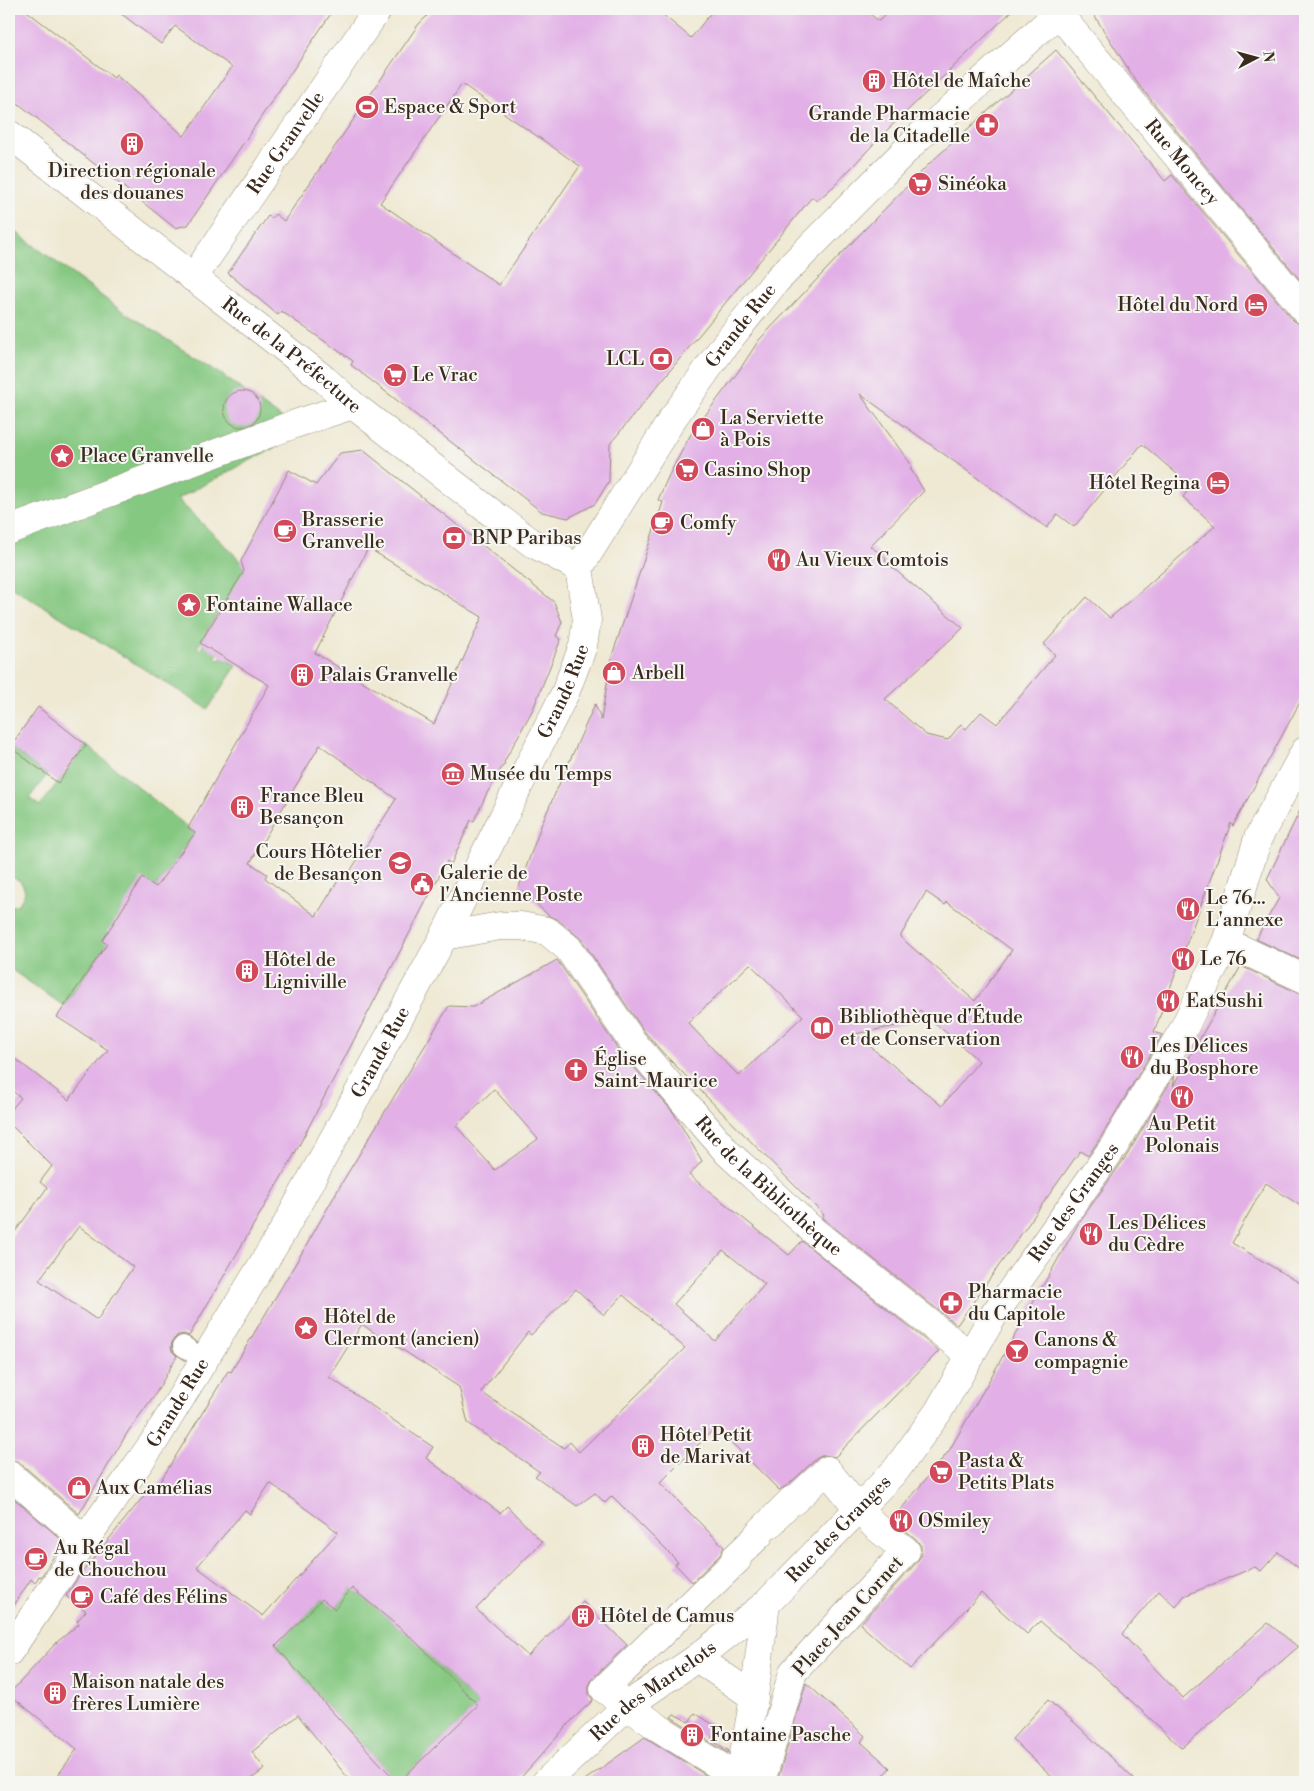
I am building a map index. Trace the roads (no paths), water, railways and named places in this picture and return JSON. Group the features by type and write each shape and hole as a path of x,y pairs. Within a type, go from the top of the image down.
{"street":[{"name":"Rue Granvelle","path":"193,278 378,9"},
{"name":"Rue Moncey","path":"1061,11 1305,310"},
{"name":"Grande Rue","path":"9,1652 155,1440 194,1353 283,1231 444,936 565,693 583,646 587,620 579,568 673,418 723,347 776,282 919,137 1061,11"},
{"name":"Rue de la Préfecture","path":"9,134 324,379 353,405 532,543 579,568"},
{"path":"9,530 292,425 353,405"},
{"name":"Rue des Granges","path":"766,1604 896,1470 938,1412 993,1316 1114,1146 1183,1030 1226,942 1258,838 1305,751"},
{"name":"Rue de la Bibliothèque","path":"444,936 500,926 520,926 547,931 568,948 632,1041 728,1153 817,1234 971,1356"},
{"path":"1226,942 1305,979"},
{"name":"Place Jean Cornet","path":"827,1470 859,1510 875,1526 906,1551 794,1672 762,1778 739,1777 628,1705 604,1689 736,1560 735,1558 768,1524 769,1526 792,1500 794,1501 827,1470"},
{"path":"9,1474 85,1540"},
{"path":"739,1777 754,1697 766,1604"},
{"name":"Rue des Martelots","path":"546,1782 628,1705 697,1658 766,1604"},
{"path":"697,1658 754,1697"}],"place":[{"name":"Hôtel de Maîche","path":"874,81"},
{"name":"Espace & Sport","path":"367,107"},
{"name":"Grande Pharmacie de la Citadelle","path":"987,125"},
{"name":"Direction régionale des douanes","path":"132,144"},
{"name":"Sinéoka","path":"920,184"},
{"name":"Hôtel du Nord","path":"1256,305"},
{"name":"LCL","path":"661,359"},
{"name":"Le Vrac","path":"395,375"},
{"name":"La Serviette à Pois","path":"703,429"},
{"name":"Place Granvelle","path":"62,456"},
{"name":"Casino Shop","path":"687,470"},
{"name":"Hôtel Regina","path":"1218,483"},
{"name":"Comfy","path":"662,523"},
{"name":"Brasserie Granvelle","path":"285,531"},
{"name":"BNP Paribas","path":"454,538"},
{"name":"Au Vieux Comtois","path":"779,560"},
{"name":"Fontaine Wallace","path":"189,605"},
{"name":"Arbell","path":"614,673"},
{"name":"Palais Granvelle","path":"302,675"},
{"name":"Musée du Temps","path":"453,774"},
{"name":"France Bleu Besançon","path":"242,807"},
{"name":"Cours Hôtelier de Besançon","path":"400,863"},
{"name":"Galerie de l'Ancienne Poste","path":"422,884"},
{"name":"Le 76... L'annexe","path":"1188,909"},
{"name":"Le 76","path":"1183,959"},
{"name":"Hôtel de Ligniville","path":"247,971"},
{"name":"EatSushi","path":"1168,1001"},
{"name":"Bibliothèque d'Étude et de Conservation","path":"822,1028"},
{"name":"Les Délices du Bosphore","path":"1132,1057"},
{"name":"Église Saint-Maurice","path":"576,1070"},
{"name":"Au Petit Polonais","path":"1182,1097"},
{"name":"Les Délices du Cèdre","path":"1091,1234"},
{"name":"Pharmacie du Capitole","path":"951,1303"},
{"name":"Hôtel de Clermont (ancien)","path":"306,1328"},
{"name":"Canons & compagnie","path":"1017,1351"},
{"name":"Hôtel Petit de Marivat","path":"643,1446"},
{"name":"Pasta & Petits Plats","path":"941,1472"},
{"name":"Aux Camélias","path":"79,1488"},
{"name":"OSmiley","path":"901,1521"},
{"name":"Au Régal de Chouchou","path":"36,1559"},
{"name":"Café des Félins","path":"82,1597"},
{"name":"Hôtel de Camus","path":"583,1616"},
{"name":"Maison natale des frères Lumière","path":"55,1693"},
{"name":"Fontaine Pasche","path":"692,1735"}]}
